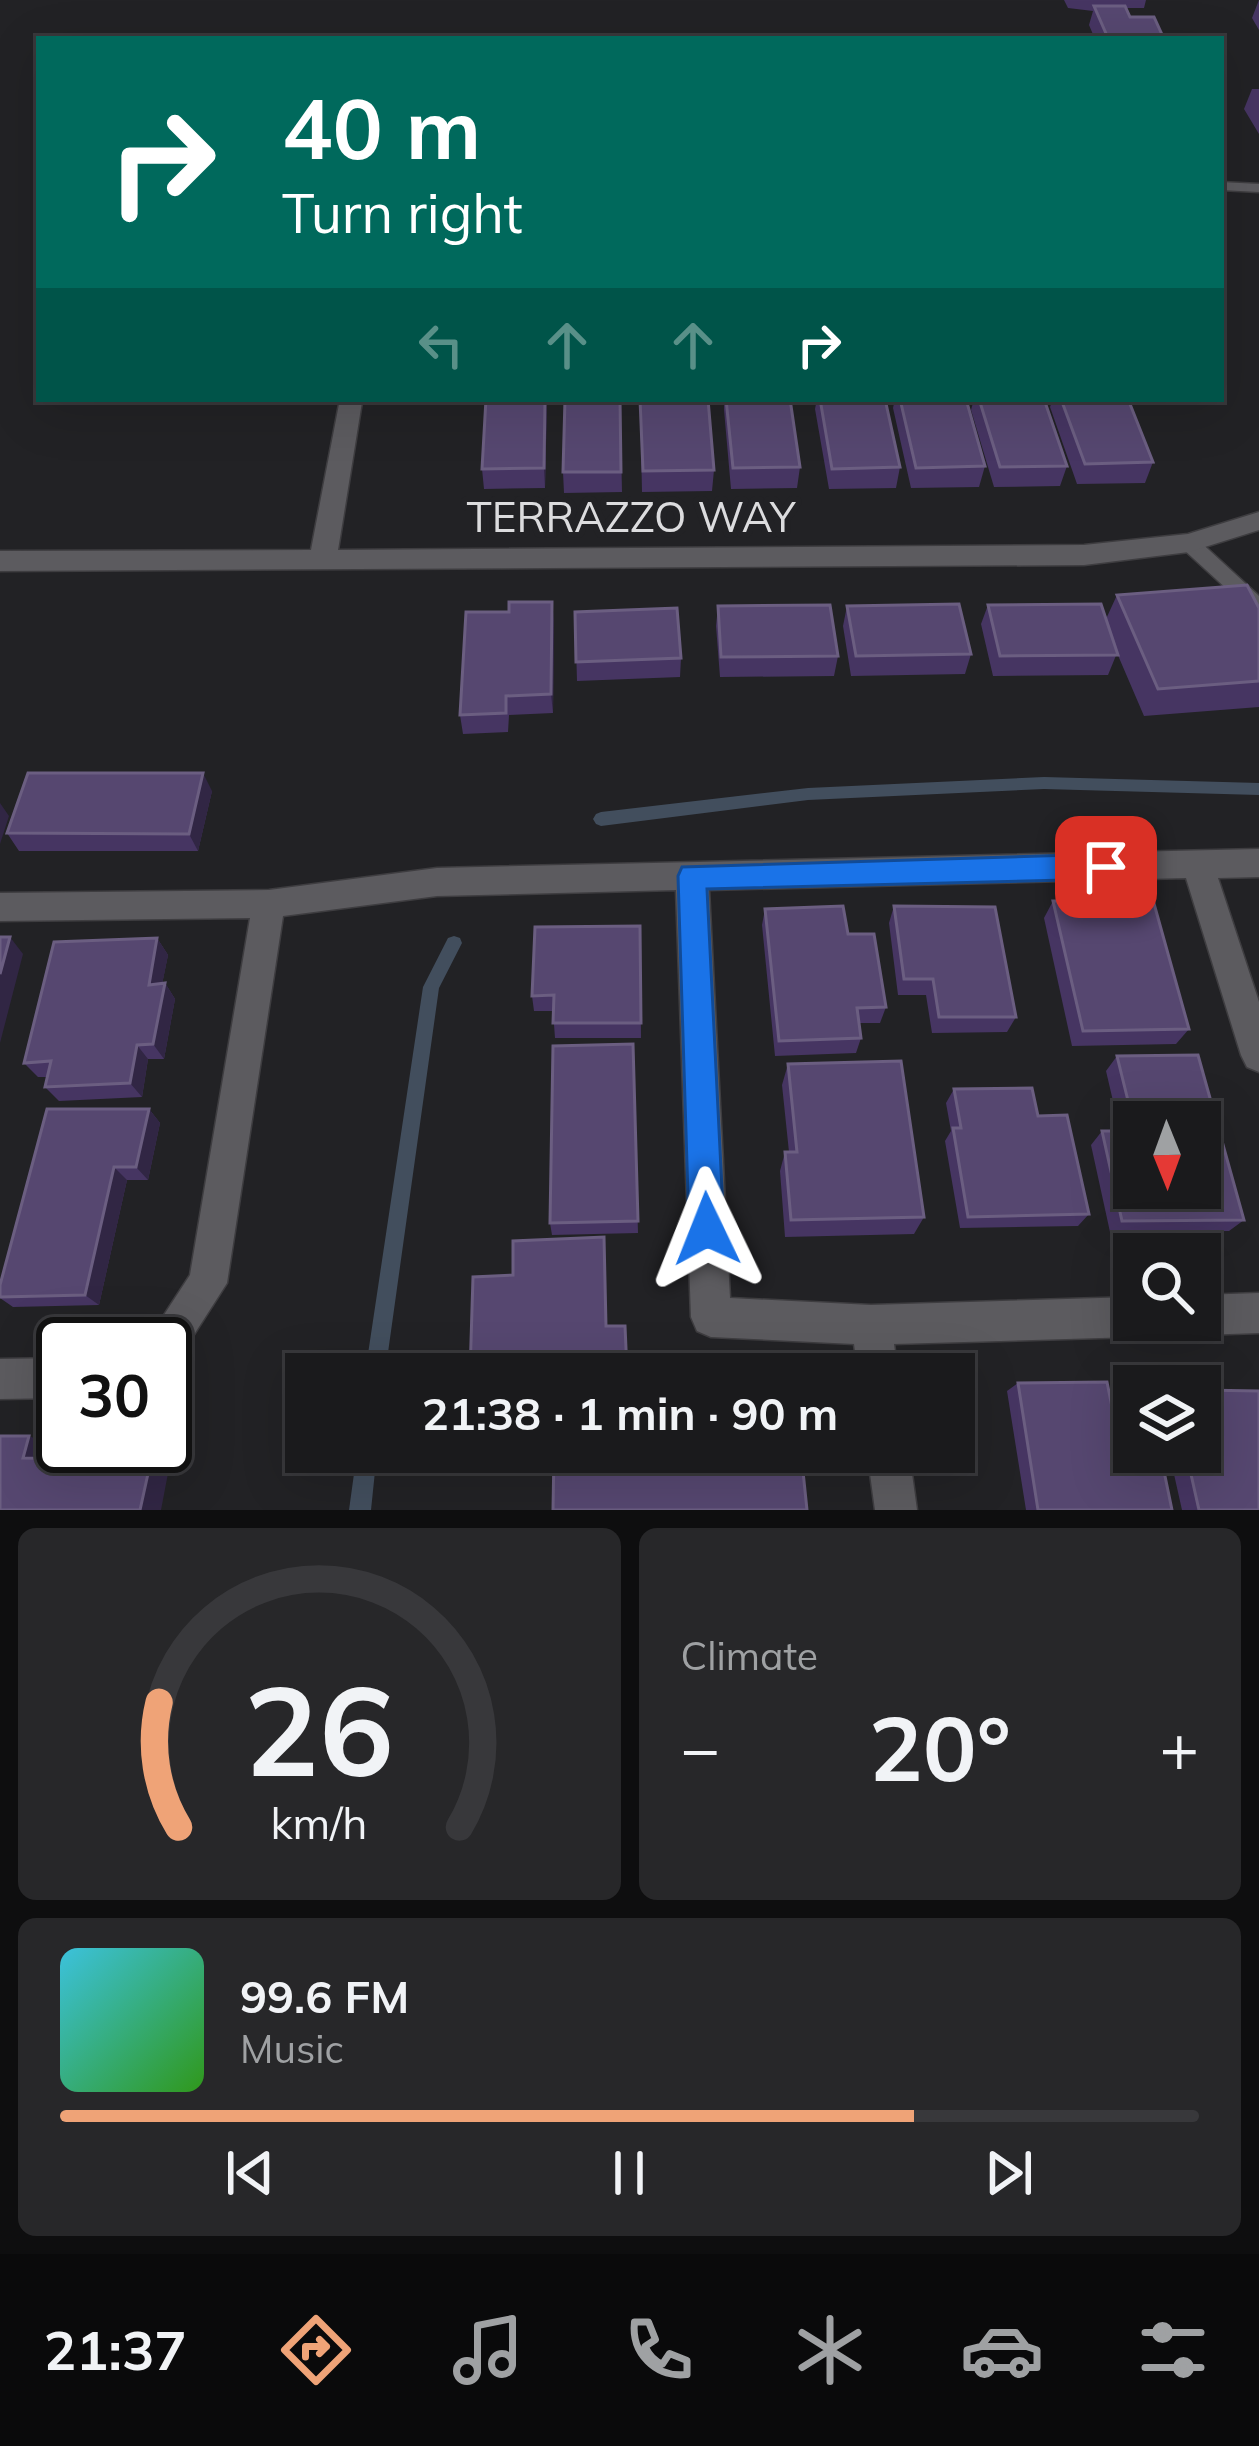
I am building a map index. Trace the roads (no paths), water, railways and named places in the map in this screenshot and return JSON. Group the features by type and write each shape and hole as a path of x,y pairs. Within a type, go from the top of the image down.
{"street":[{"path":"323,560 350,402"},
{"name":"TERRAZZO WAY","path":"0,561 1084,555 1190,543 1259,521"},
{"path":"0,907 269,904 437,882 1259,863"},
{"path":"1198,865 1259,1054"},
{"path":"692,876 711,1317 871,1325 1113,1318"},
{"path":"184,1317 208,1283 269,904"},
{"path":"1221,1314 1259,1313"},
{"path":"871,1325 875,1353"},
{"path":"0,1378 36,1378"},
{"path":"891,1473 896,1510"}],"lane":[{"path":"1224,186 1259,188"},
{"path":"1190,543 1259,607"}],"waterway":[{"path":"601,819 808,794 1044,783 1259,789"},
{"path":"378,1353 431,987 454,943"},
{"path":"360,1510 364,1473"}]}
